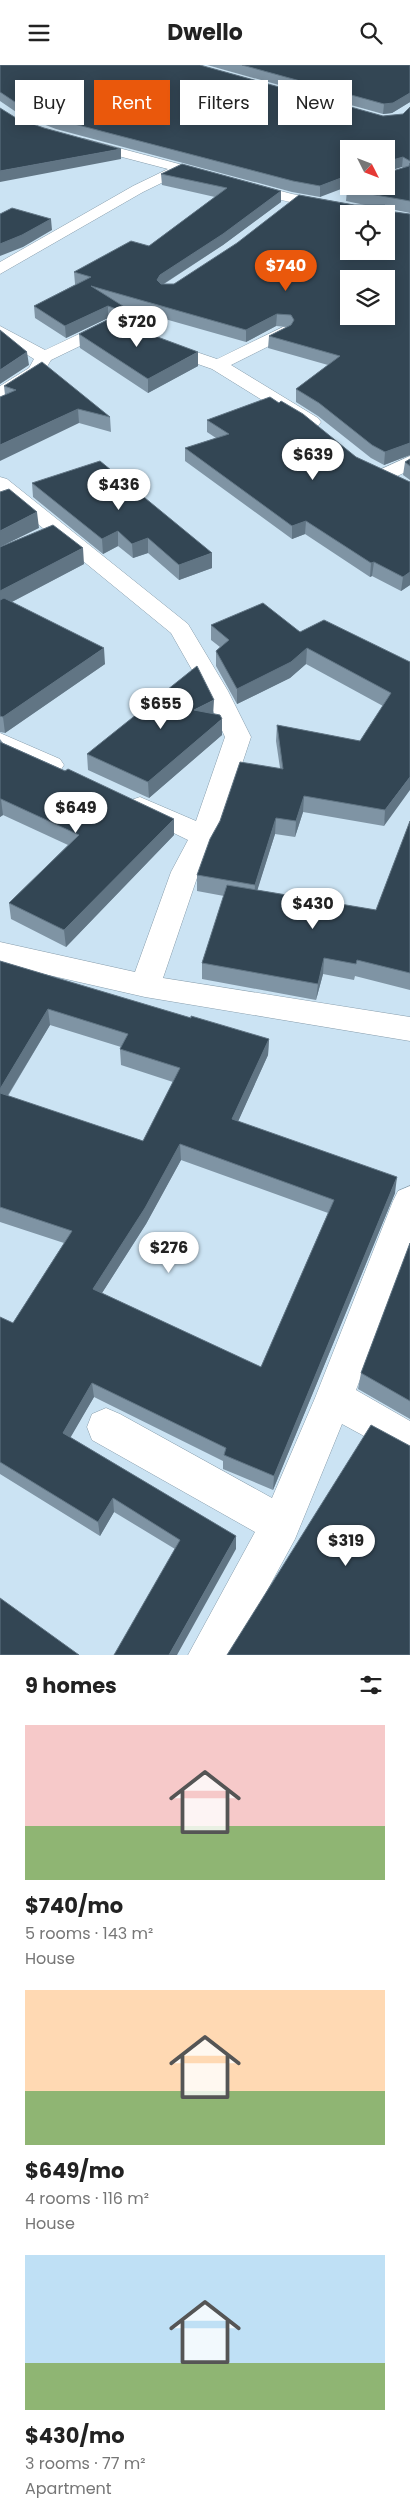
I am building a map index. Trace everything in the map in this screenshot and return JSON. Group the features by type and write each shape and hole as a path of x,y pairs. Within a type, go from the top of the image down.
{"street":[{"path":"67,138 180,169 287,204 323,203 340,206"},
{"path":"0,269 138,189 180,169"},
{"path":"323,203 344,195"},
{"path":"0,394 36,371 44,357 109,325 127,332"},
{"path":"0,331 44,357"},
{"path":"218,365 283,332"},
{"path":"145,338 218,365 310,421 325,433"},
{"path":"385,476 410,462"},
{"path":"0,483 58,528 180,629 216,691 238,737 204,836 185,872 145,986"},
{"path":"33,541 58,528"},
{"path":"0,741 71,775"},
{"path":"116,795 204,836"},
{"path":"0,953 145,986 410,1029"},
{"path":"209,1655 281,1525 334,1398 410,1201"},
{"path":"334,1398 410,1442"},
{"path":"106,1427 281,1525"}],"building":[{"path":"0,65 200,65 254,80 180,80 180,125 268,125 268,84 278,87 278,125 352,125 352,107 383,116 403,114 410,107 410,161 403,157 395,159 395,140 340,140 340,178 320,186 293,181 78,125 84,125 84,80 15,80 15,102 0,92"},
{"path":"242,65 410,65 410,93 393,103 384,104 352,95 352,80 297,80"},
{"path":"0,108 15,117 15,125 36,125 121,149 0,171"},
{"path":"410,163 410,201 376,195 395,195 395,170 409,166"},
{"path":"182,164 281,191 223,234 160,275 157,280 161,284 174,284 237,243 299,195 354,205 340,205 340,260 395,260 395,212 410,214 410,443 385,452 372,445 319,403 296,389 340,356 269,336 291,325 294,320 291,315 277,314 246,330 91,286 142,318 108,306 65,326 34,306 91,277 74,272 131,241 149,246 227,188 161,174"},
{"path":"12,208 51,219 22,235 0,244 0,214"},
{"path":"109,319 198,352 148,379 79,334"},
{"path":"0,330 27,352 0,370"},
{"path":"42,362 110,417 78,409 0,445 0,397 16,390 4,386"},
{"path":"270,397 303,414 356,457 410,482 410,572 403,577 374,562 371,563 306,521 292,526 185,448 229,434 207,420"},
{"path":"410,459 410,466 405,462"},
{"path":"100,461 212,553 179,565 148,538 132,544 118,531 102,539 32,483"},
{"path":"9,489 37,512 0,531 0,492"},
{"path":"53,525 83,548 0,591 0,547"},
{"path":"4,598 104,648 3,717 0,716 0,600"},
{"path":"263,603 300,632 324,620 410,662 410,777 385,810 304,796 296,821 276,818 255,885 197,875 210,839 220,821 240,762 283,769 277,725 360,741 391,693 307,648 291,662 237,689 216,651 229,640 211,625"},
{"path":"197,666 214,700 194,710 220,715 222,719 148,782 87,754"},
{"path":"0,742 65,771 68,769 174,819 64,930 9,903 79,835 0,799"},
{"path":"410,821 410,973 357,960 356,964 324,958 318,984 202,963 227,885 376,910"},
{"path":"0,961 191,1018 191,1016 269,1039 232,1119 397,1177 274,1476 224,1455 226,1448 92,1383 63,1433 236,1536 169,1655 114,1655 180,1540 113,1498 98,1522 0,1462 0,1317 13,1323 72,1231 0,1207 0,1093 143,1141 180,1068 120,1049 128,1034 48,1009 0,1089","holes":["180,1144 334,1200 261,1367 93,1289 145,1208"]},
{"path":"410,1243 410,1401 361,1373"},
{"path":"371,1425 410,1446 410,1655 227,1655"},
{"path":"0,1598 79,1655 0,1655"}]}
